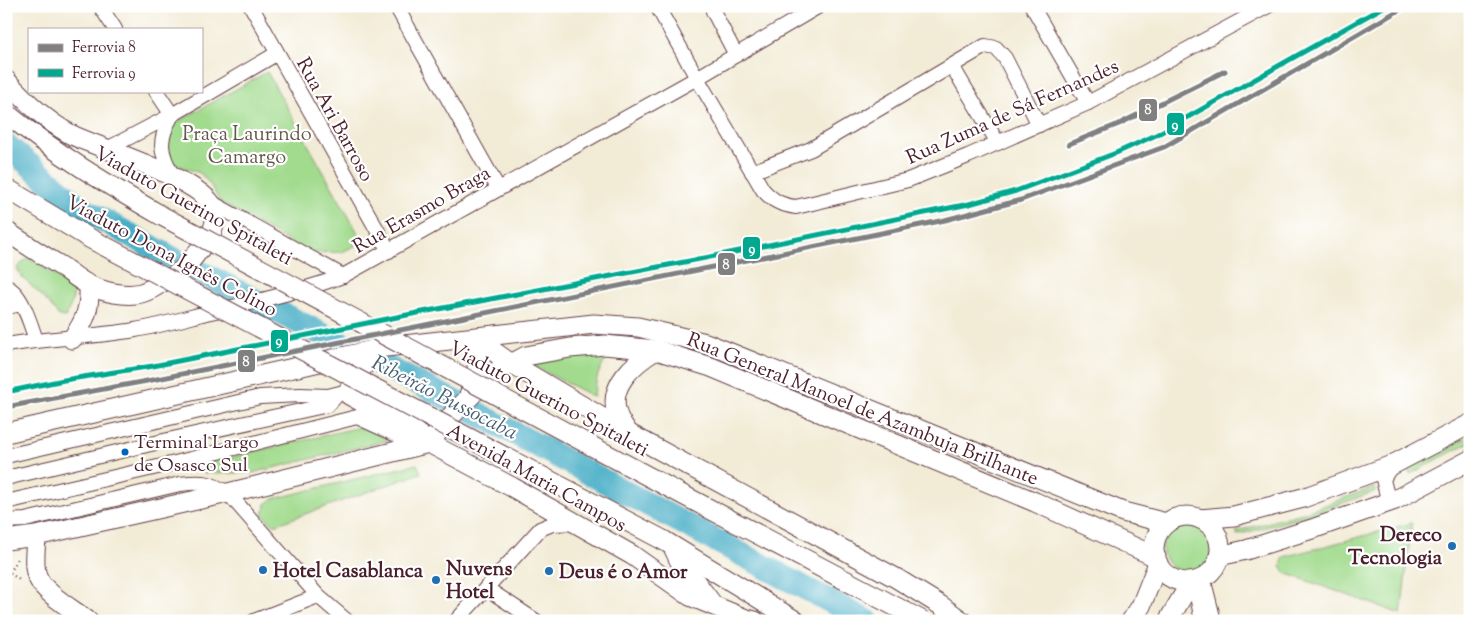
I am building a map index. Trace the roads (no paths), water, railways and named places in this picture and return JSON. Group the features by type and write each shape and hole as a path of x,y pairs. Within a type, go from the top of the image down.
{"main road":[{"path":"6,80 48,121 71,134 173,176 191,187 209,201 215,217 215,224 210,236 185,267 140,293 109,292 89,285 6,231"},
{"name":"Viaduto Guerino Spitaleti","path":"6,113 29,132 80,168 162,216 683,495 923,621"},
{"name":"Viaduto Dona Ignês Colino","path":"6,188 91,239 668,543"},
{"path":"72,338 83,324 88,310 89,285"},
{"name":"Rua General Manoel de Azambuja Brilhante","path":"6,433 367,354 594,324 638,327 706,343 1123,512 1166,523"},
{"path":"474,339 510,363 628,433 896,578 962,621"},
{"path":"464,403 479,363 474,339"},
{"name":"Rua General Manoel de Azambuja Brilhante","path":"429,443 492,374 526,356 570,348 605,345 656,350 710,367 1035,502 1157,560"},
{"path":"628,433 618,415 616,401 619,386 631,368 656,350"},
{"path":"343,392 367,354"},
{"name":"Avenida Maria Campos","path":"343,392 413,430 429,443 531,497 632,555 690,596 749,620"},
{"path":"1132,621 1141,606 1157,560 1156,539 1160,530 1174,518 1182,516 1200,518 1234,516 1303,498 1392,464 1470,424"},
{"path":"6,540 36,536 228,493 429,443"},
{"path":"1219,556 1246,550 1395,500 1470,460"},
{"path":"1168,621 1196,580 1213,569 1219,556 1220,547 1214,530 1200,518"},
{"path":"36,536 35,566 37,577 46,589 88,621"},
{"path":"668,543 715,607"},
{"path":"668,543 796,621"},
{"path":"1157,560 1162,570 1175,579 1196,580"}],"street":[{"path":"100,6 114,28"},
{"name":"Rua Ari Barroso","path":"251,6 276,54 388,251"},
{"path":"396,6 498,188"},
{"path":"657,6 696,78 752,172 811,149 985,46 996,48 1005,58 1039,125"},
{"name":"Rua Erasmo Braga","path":"6,346 36,340 72,338 136,330 247,304 318,285 343,276 696,78 819,6"},
{"path":"1032,6 1088,103"},
{"name":"Rua Zuma de Sá Fernandes","path":"752,172 763,190 774,202 796,207 908,180 1088,103 1268,6"},
{"path":"713,11 736,55"},
{"path":"107,149 172,115 276,54"},
{"path":"952,66 998,143"},
{"path":"157,92 172,115"},
{"path":"172,115 164,132 162,147 163,158 173,176"},
{"path":"209,201 343,276"},
{"path":"6,287 12,290 22,304 36,340"},
{"path":"6,307 22,304"},
{"path":"6,456 260,398 300,395 320,397 343,392"},
{"path":"6,478 328,405 343,392"},
{"path":"6,502 166,465 357,417 402,438 429,443"},
{"path":"1392,464 1383,480 1386,492 1395,500"},
{"path":"6,521 25,520 180,484 200,481 211,484 228,493 318,596 347,621"},
{"path":"531,497 540,516 540,529"},
{"path":"456,621 540,529 552,524 576,523"},
{"path":"1196,580 1202,621"},
{"path":"1196,580 1214,621"},
{"path":"486,588 536,621"},
{"path":"254,621 318,596"}],"waterway":[{"name":"Ribeirão Bussocaba","path":"6,145 81,208 172,258 465,407 867,621"}],"rail line":[{"name":"9","path":"6,392 64,380 153,366 700,259 969,204 1016,191 1116,153 1156,135 1385,6"},
{"name":"8","path":"6,407 147,381 867,236 945,220 1021,200 1164,147 1406,6"},
{"name":"8","path":"1069,144 1119,124 1225,71"}],"place":[{"name":"Terminal Largo de Osasco Sul","path":"125,452"},
{"name":"Dereco Tecnologia","path":"1452,546"},
{"name":"Hotel Casablanca","path":"263,570"},
{"name":"Deus é o Amor","path":"549,571"},
{"name":"Nuvens Hotel","path":"436,580"}],"park label":[{"name":"Praça Laurindo Camargo","path":"247,144"}]}
